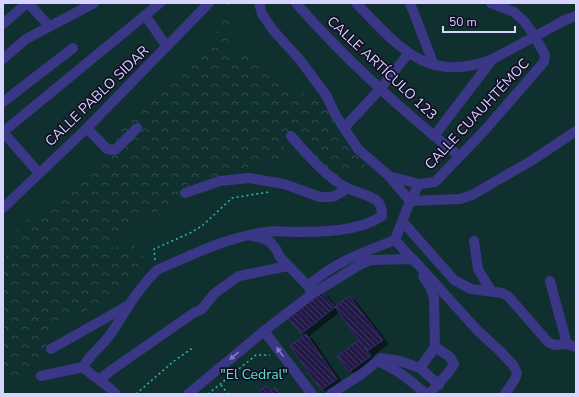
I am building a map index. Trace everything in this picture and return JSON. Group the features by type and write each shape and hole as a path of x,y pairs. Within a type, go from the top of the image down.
{"street":[{"path":"3,24 28,3 49,26"},
{"path":"3,59 26,39 94,3"},
{"path":"39,173 3,132 160,3"},
{"name":"CALLE PABLO SIDAR","path":"3,208 87,128 209,3"},
{"path":"259,3 262,14 273,30 300,60 326,94 336,116 358,149 389,176 410,201 460,199 472,196 508,175 576,131"},
{"name":"CALLE ARTÍCULO 123","path":"296,3 321,32 380,89 459,156"},
{"path":"356,3 408,54 434,65 448,67 470,66 493,59 534,35 576,16"},
{"path":"410,3 434,65"},
{"name":"CALLE CUAUHTÉMOC","path":"394,240 403,222 410,201 419,184 435,182 486,130 544,62 545,55 524,21 514,12 491,3"},
{"path":"145,15 167,47"},
{"path":"3,102 73,48"},
{"path":"344,128 380,89 408,54"},
{"name":"CALLE ARTÍCULO 123","path":"434,136 493,59"},
{"path":"87,128 107,149 112,150 115,150 137,128"},
{"path":"40,376 83,367 89,356 100,347 110,335 149,277 157,270 225,241 248,235 267,231 322,232 358,226 374,221 382,216 381,207 376,200 348,188 326,173 291,136"},
{"path":"389,176 419,184"},
{"path":"185,193 220,181 249,178 284,184 320,196 335,196 348,188"},
{"path":"403,222 454,280 471,289 502,293 508,296 548,342 554,345 571,346 550,281"},
{"path":"248,235 262,238 270,242 280,257 310,290"},
{"path":"310,290 319,276 345,260 394,240 478,331 513,365 517,373 515,379 505,394"},
{"path":"474,241 478,269 490,291"},
{"path":"188,394 264,331 310,290 371,260 413,259"},
{"path":"413,259 430,288 434,298 435,346 420,368"},
{"path":"100,379 195,312 201,310 215,293 239,276 288,266"},
{"path":"51,349 129,305"},
{"path":"264,331 312,394"},
{"path":"377,361 386,364 399,372 428,394 439,385 454,364 450,357 435,346"},
{"path":"331,394 381,358 389,358 420,368 439,385"},
{"path":"83,367 89,373 100,379 116,394"}],"path":[{"path":"157,270 154,249 202,226 232,198 267,193 284,184"},
{"path":"136,394 194,347"},
{"path":"208,394 256,355 271,355"},
{"path":"220,384 228,394"}],"green space":[{"name":"\"El Cedral\"","path":"3,3 576,3 576,394 3,394"},
{"path":"224,3 228,3 234,23 224,52 240,50 257,56 292,86 333,112 369,156 361,174 343,167 344,194 305,162 297,141 282,131 280,140 288,157 279,167 261,161 217,181 186,191 176,203 126,226 111,248 132,244 144,257 138,278 120,292 54,329 46,352 25,374 3,377 3,269 18,228 34,214 54,205 96,172 118,136 130,111 145,103 173,81 210,47 222,21"}],"building":[{"path":"322,292 335,307 301,334 288,318"},
{"path":"349,296 383,340 367,351 335,307"},
{"path":"306,334 337,379 321,390 290,346"},
{"path":"359,340 371,356 349,372 337,356"},
{"path":"266,386 270,391 275,387 280,394 262,394 259,391"}]}
